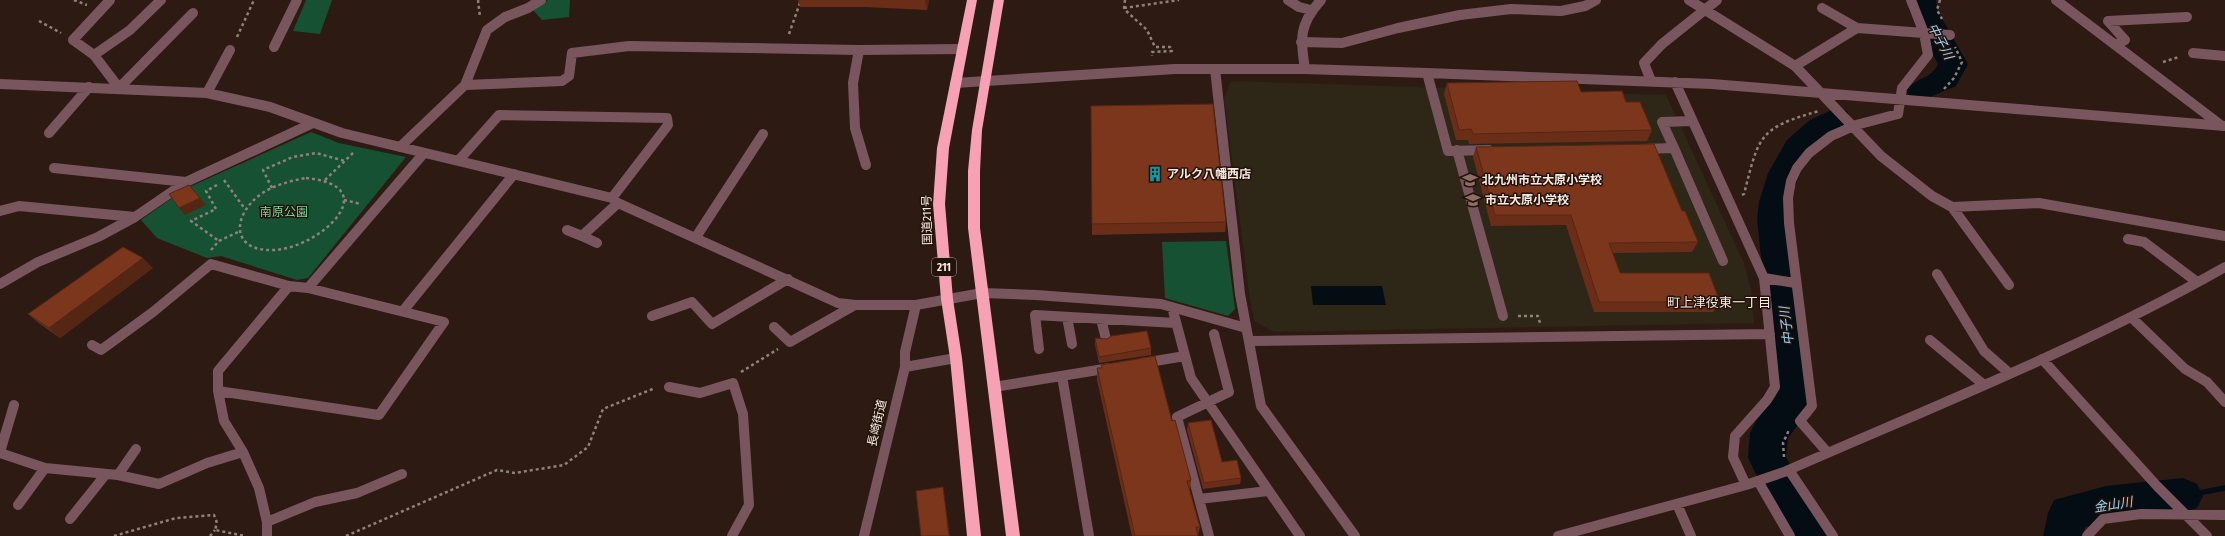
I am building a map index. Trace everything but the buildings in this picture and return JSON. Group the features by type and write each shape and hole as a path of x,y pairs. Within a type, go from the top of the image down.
{"highway":[{"name":"国道211号","path":"972,0 961,49 943,148 940,204 947,299 956,358 974,536"},
{"path":"999,0 984,82 974,171 974,228 1013,536"}],"street":[{"path":"110,0 73,40 94,55 119,88"},
{"path":"94,55 112,44 143,20 161,0"},
{"path":"274,48 297,0"},
{"path":"400,147 465,85 487,30 505,17 528,8 541,0"},
{"path":"1288,0 1299,7 1311,10"},
{"path":"1305,68 1300,33 1311,10 1321,0"},
{"path":"1301,42 1342,43 1398,28 1444,18 1511,9 1561,11 1585,6 1596,0"},
{"path":"1690,0 1795,66 1881,156 1932,196 1952,207 2009,285"},
{"path":"1651,81 1644,63 1662,44 1717,0"},
{"path":"1827,452 1800,421 1812,406 1795,283 1788,211 1789,188 1798,166 1814,148 1832,134 1853,126 1898,114 1902,88 1928,55 1925,33 1911,4 1911,0"},
{"path":"2056,0 2224,127"},
{"path":"1822,8 1857,28 1949,35"},
{"path":"119,88 193,13"},
{"path":"2115,45 2126,40 2108,21 2187,17"},
{"path":"1795,66 1857,28"},
{"path":"465,85 562,81 569,76 572,53 629,46 859,50 961,49"},
{"path":"207,93 230,50"},
{"path":"859,50 853,83 855,128 866,164"},
{"path":"2193,53 2225,56"},
{"path":"955,82 984,82 1175,69 1305,68 1675,82 2224,127"},
{"path":"1215,69 1240,294 1261,406 1355,536"},
{"path":"1427,73 1448,151 1496,150"},
{"path":"1675,82 1765,278 1775,387 1767,400 1735,436 1733,457 1757,482 1790,536"},
{"path":"0,84 207,93 270,107 313,124 366,139 459,160 615,200 838,303 855,305 916,305 982,293 1146,303 1172,307 1246,328"},
{"path":"49,133 90,87"},
{"path":"459,160 499,115 667,118 668,125 615,200 582,236"},
{"path":"1692,121 1662,122 1723,261"},
{"path":"0,284 38,262 98,237 135,217 186,182 313,124"},
{"path":"696,237 731,186 763,134"},
{"path":"1635,149 1674,148"},
{"path":"1457,150 1503,316"},
{"path":"308,288 424,153"},
{"path":"54,168 186,182"},
{"path":"403,311 514,174"},
{"path":"1952,207 2039,203 2225,236"},
{"path":"0,211 19,206 135,217"},
{"path":"567,230 597,243"},
{"path":"2128,239 2144,242 2197,282"},
{"path":"92,345 101,350 153,312 211,264 289,286 308,288 444,322 379,415 218,392"},
{"path":"1558,536 1757,482 1786,471 2042,359 2224,270"},
{"path":"1937,274 1984,351 2009,374"},
{"path":"1765,278 1795,283"},
{"path":"652,316 692,302 712,324 788,279"},
{"path":"267,536 267,522 259,488 243,452 224,421 218,392 218,371 289,286"},
{"path":"774,327 790,342 855,305"},
{"name":"長崎街道","path":"864,536 905,367 906,352 916,305"},
{"path":"1172,307 1191,378 1300,536"},
{"path":"1039,349 1035,315 1176,323"},
{"path":"2131,316 2184,369 2206,382 2225,402"},
{"path":"1067,317 1072,344"},
{"path":"1101,319 1106,339"},
{"path":"1134,321 1137,334"},
{"path":"1208,536 1177,416 1229,392 1214,334"},
{"path":"1250,341 1770,334"},
{"path":"1930,340 1984,385"},
{"path":"994,387 1185,356"},
{"path":"905,367 956,358"},
{"path":"2042,359 2157,486 2207,536"},
{"path":"1062,376 1089,536"},
{"path":"669,387 700,393 733,383 743,414 749,505 732,536"},
{"path":"14,405 0,452 45,468 112,475 159,484 207,463 243,452"},
{"path":"70,519 136,449"},
{"path":"18,505 45,468"},
{"path":"1786,471 1833,536"},
{"path":"267,522 315,502 357,493 402,474"},
{"path":"1199,499 1268,490"},
{"path":"1677,504 1691,536"},
{"path":"2087,536 2087,534 2103,519 2141,514 2225,515"}],"path":[{"path":"230,50 254,0"},
{"path":"784,48 801,0"},
{"path":"1124,8 1125,0"},
{"path":"1124,8 1179,0"},
{"path":"1924,103 1947,86 1954,78 1962,62 1937,10 1940,0"},
{"path":"1124,8 1147,30 1155,47 1170,47"},
{"path":"39,21 73,40"},
{"path":"2145,68 2193,53"},
{"path":"1730,203 1744,194 1757,143 1766,132 1788,119 1835,107"},
{"path":"325,180 366,139"},
{"path":"272,188 263,170 293,156 316,153 345,161"},
{"path":"215,168 245,208"},
{"path":"306,178 325,180 333,182 341,190 344,200 340,212 332,224 319,234 303,243 285,249 268,250 253,248 243,241 238,232 239,220 245,208 257,197 272,188 289,181 306,178"},
{"path":"219,241 191,221 216,209 206,191 225,182"},
{"path":"211,264 211,250 219,241 238,232"},
{"path":"733,383 738,374 790,342"},
{"path":"346,536 497,470 515,473 564,465 588,447 603,409 661,386 669,387"},
{"path":"1786,471 1781,449 1786,433 1800,421"},
{"path":"114,536 136,529 199,515 214,515 217,522 215,530 210,536"},
{"path":"215,530 245,536"}],"shaded area":[{"name":"北九州市立大原小学校","path":"1231,81 1666,95 1744,263 1751,290 1754,323 1274,332 1254,321 1249,293 1224,98"},
{"path":"1311,286 1382,286 1386,305 1313,305"}],"green space":[{"path":"306,0 332,0 320,34 293,31"},
{"path":"548,0 570,0 569,17 542,20 533,10"},
{"name":"南原公園","path":"311,132 339,143 406,157 308,278 297,280 221,256 207,258 157,238 141,220 185,189"},
{"path":"1226,241 1235,309 1228,316 1165,298 1162,242"}],"waterway":[{"name":"中子川","path":"1921,91 1946,79 1953,64 1923,10 1922,0"},
{"name":"中子川","path":"1815,536 1785,493 1767,458 1769,433 1795,400 1773,219 1779,187 1790,160 1808,137 1821,127 1836,119"},
{"path":"2183,496 2225,488"},
{"name":"金山川","path":"2063,536 2068,513 2106,504 2183,496"}],"place":[{"name":"アルク八幡西店","path":"1155,174"},
{"name":"北九州市立大原小学校","path":"1470,180"},
{"name":"市立大原小学校","path":"1473,200"}],"district":[{"name":"町上津役東一丁目","path":"1719,302"}]}
